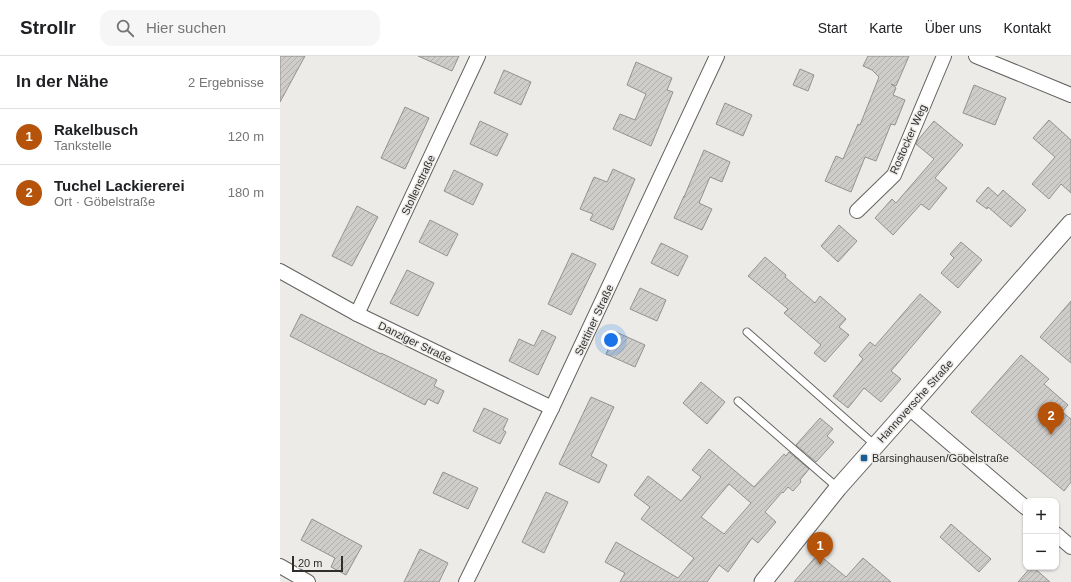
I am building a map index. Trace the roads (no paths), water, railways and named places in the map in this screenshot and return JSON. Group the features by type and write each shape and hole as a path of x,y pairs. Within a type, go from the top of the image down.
{"street":[{"name":"Stollenstraße","path":"357,314 478,56"},
{"name":"Stettiner Straße","path":"466,582 552,408 717,56"},
{"name":"Rostocker Weg","path":"857,211 894,175 944,56"},
{"path":"981,57 1071,95"},
{"name":"Hannoversche Straße","path":"763,582 838,488 1071,223"},
{"name":"Danziger Straße","path":"280,271 357,314 552,408"},
{"path":"909,408 1023,505"},
{"path":"1059,537 1071,547"},
{"path":"280,566 308,582"}],"lane":[{"path":"747,332 875,445"},
{"path":"738,400 838,488"}],"place":[{"name":"Tuchel Lackiererei","path":"1051,435"},
{"name":"Barsinghausen/Göbelstraße","path":"864,458"},
{"name":"Rakelbusch","path":"820,565"}]}
